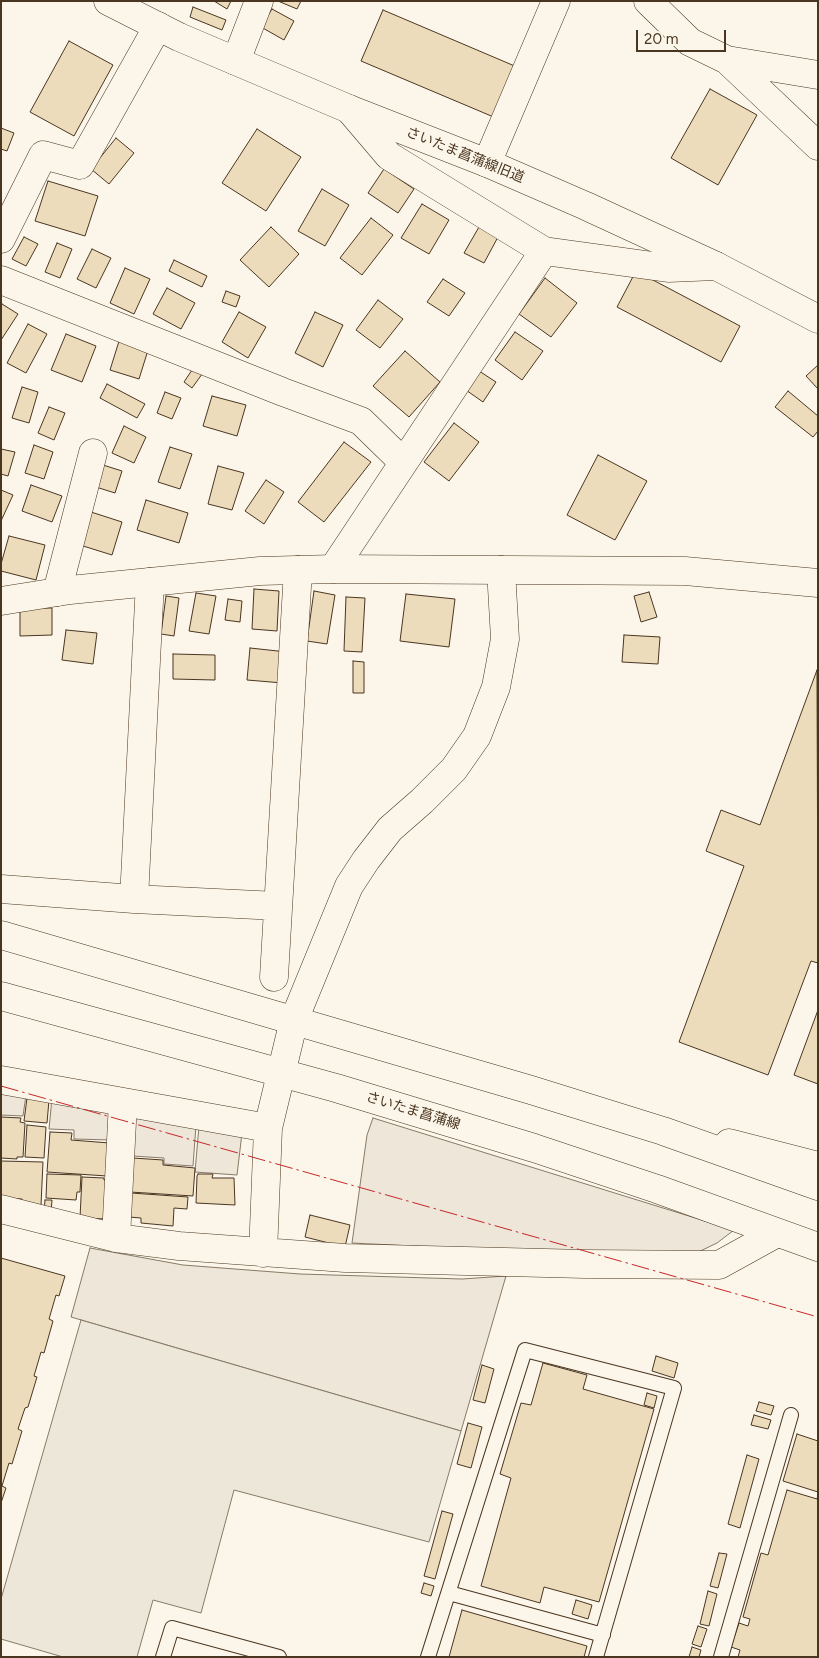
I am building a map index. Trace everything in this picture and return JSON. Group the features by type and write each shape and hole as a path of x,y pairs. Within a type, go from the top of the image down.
{"street":[{"name":"さいたま菖蒲線旧道","path":"108,1 179,37 349,109 487,163 716,266 818,319"},
{"path":"236,61 259,1"},
{"path":"487,163 556,1"},
{"path":"648,1 690,42 727,60 818,75"},
{"path":"1,239 42,155 80,165 158,26"},
{"path":"727,60 818,146"},
{"path":"349,109 389,156 544,251 668,268 716,266"},
{"path":"333,569 544,251"},
{"path":"1,280 361,421 403,462"},
{"path":"57,592 93,452"},
{"path":"1,602 57,592 260,571 333,569 685,571 818,583"},
{"path":"274,977 298,570"},
{"path":"263,1253 268,1128 294,1020 349,886 390,829 454,769 477,736 496,687 505,640 501,570"},
{"path":"134,900 150,582"},
{"path":"1,889 134,900 278,906"},
{"path":"1,935 589,1108 663,1131 818,1186"},
{"name":"さいたま菖蒲線","path":"1,996 280,1072 534,1148 657,1189 818,1247"},
{"path":"1,1080 268,1128"},
{"path":"116,1238 123,1102"},
{"path":"589,1108 818,1166"},
{"path":"1,1209 116,1238 179,1246 345,1258 585,1264 719,1265 777,1233"}],"lane":[{"path":"428,1657 525,1350 674,1388 596,1657"},
{"path":"721,1657 791,1415"},
{"path":"449,1593 603,1635"},
{"path":"163,1657 172,1628 278,1657"}],"shaded area":[{"path":"1,1092 26,1095 23,1116 1,1115"},
{"path":"52,1098 112,1114 111,1140 74,1139 74,1130 49,1129"},
{"path":"140,1115 196,1125 193,1166 164,1164 164,1158 133,1156 135,1120"},
{"path":"373,1118 734,1230 717,1243 694,1254 636,1257 352,1243 367,1135"},
{"path":"199,1126 242,1133 237,1175 195,1172"},
{"path":"90,1248 183,1265 300,1274 462,1279 506,1276 461,1431 71,1317"},
{"path":"81,1320 461,1431 429,1542 234,1490 201,1613 153,1600 137,1657 63,1657 1,1639 1,1599"}],"building":[{"path":"214,1 231,1 227,9"},
{"path":"278,1 301,1 297,9"},
{"path":"193,7 226,20 222,30 190,17"},
{"path":"272,9 294,21 284,40 261,27"},
{"path":"383,10 517,67 496,118 361,61"},
{"path":"69,41 113,65 74,136 30,112"},
{"path":"710,89 757,115 718,185 671,158"},
{"path":"1,128 14,133 7,151 1,149"},
{"path":"257,129 301,157 266,211 222,183"},
{"path":"116,138 134,153 109,184 91,169"},
{"path":"384,169 414,189 398,213 368,193"},
{"path":"48,181 98,196 85,236 35,221"},
{"path":"322,189 349,205 325,246 298,231"},
{"path":"422,204 449,220 429,254 401,238"},
{"path":"371,218 393,235 362,275 340,258"},
{"path":"271,227 299,254 269,287 240,260"},
{"path":"479,227 498,237 484,263 464,253"},
{"path":"24,237 38,244 26,266 12,259"},
{"path":"57,243 72,249 60,278 45,272"},
{"path":"92,249 111,258 96,288 77,279"},
{"path":"174,260 207,276 202,287 169,271"},
{"path":"125,268 150,279 134,314 110,303"},
{"path":"636,271 740,326 721,362 617,307"},
{"path":"545,278 577,303 551,337 519,314"},
{"path":"443,279 465,293 449,316 427,302"},
{"path":"167,288 195,303 181,329 153,314"},
{"path":"226,291 240,296 236,307 222,302"},
{"path":"378,300 403,319 380,348 356,330"},
{"path":"1,305 18,314 1,340"},
{"path":"239,312 266,327 248,358 222,342"},
{"path":"315,312 343,325 323,367 295,353"},
{"path":"28,324 47,334 26,373 7,363"},
{"path":"515,332 543,351 522,380 495,360"},
{"path":"66,334 96,346 82,382 51,370"},
{"path":"120,338 149,347 139,379 110,370"},
{"path":"405,351 440,382 409,417 373,386"},
{"path":"196,364 205,370 192,388 184,382"},
{"path":"818,365 818,389 806,376"},
{"path":"476,369 496,382 483,402 463,388"},
{"path":"107,384 145,404 137,418 100,398"},
{"path":"22,387 38,392 29,423 12,418"},
{"path":"788,391 818,416 818,431 813,437 775,407"},
{"path":"165,392 181,398 172,419 157,413"},
{"path":"212,396 246,405 237,436 203,426"},
{"path":"49,407 65,413 54,440 38,433"},
{"path":"454,423 479,442 449,481 424,462"},
{"path":"124,426 146,437 134,463 112,453"},
{"path":"344,442 371,462 324,522 298,502"},
{"path":"34,445 53,452 44,479 25,473"},
{"path":"170,447 192,454 180,489 158,482"},
{"path":"1,449 15,452 8,476 1,474"},
{"path":"598,455 647,481 615,540 567,515"},
{"path":"103,465 122,471 115,493 96,487"},
{"path":"218,466 244,473 232,510 208,504"},
{"path":"266,480 284,492 264,524 245,511"},
{"path":"31,485 62,496 52,522 22,511"},
{"path":"1,490 13,495 1,521"},
{"path":"146,500 188,513 179,543 137,530"},
{"path":"91,512 122,522 112,555 80,545"},
{"path":"9,536 45,545 36,580 1,571 1,564"},
{"path":"254,589 279,591 277,631 252,629"},
{"path":"314,591 335,595 327,644 307,641"},
{"path":"649,592 657,617 641,622 634,596"},
{"path":"196,593 216,596 209,634 189,631"},
{"path":"406,594 455,599 449,647 400,641"},
{"path":"166,596 179,598 174,636 161,634"},
{"path":"346,597 365,598 362,652 344,651"},
{"path":"228,599 242,601 240,622 225,620"},
{"path":"20,608 52,608 52,635 20,636"},
{"path":"66,630 97,633 93,664 62,660"},
{"path":"624,635 660,637 658,664 622,662"},
{"path":"250,648 287,652 283,683 247,680"},
{"path":"173,654 215,655 215,680 173,679"},
{"path":"353,661 364,662 364,693 353,693"},
{"path":"817,670 818,963 811,961 768,1075 679,1042 744,866 706,851 721,810 760,825"},
{"path":"818,1010 818,1084 794,1075"},
{"path":"27,1098 49,1100 47,1123 24,1121"},
{"path":"1,1117 21,1118 20,1122 25,1123 23,1157 17,1157 17,1159 1,1158"},
{"path":"27,1125 46,1127 44,1158 25,1157"},
{"path":"50,1132 72,1133 71,1140 110,1143 107,1176 47,1172"},
{"path":"133,1158 163,1160 163,1165 195,1168 193,1196 130,1192"},
{"path":"1,1161 43,1162 41,1205 22,1204 22,1199 1,1198"},
{"path":"47,1174 81,1175 80,1192 77,1192 76,1200 46,1198"},
{"path":"198,1174 213,1174 212,1178 234,1178 235,1205 196,1203"},
{"path":"82,1177 104,1178 104,1180 109,1181 106,1219 80,1218"},
{"path":"131,1193 188,1197 187,1209 174,1208 173,1226 141,1223 141,1218 129,1217"},
{"path":"45,1200 52,1200 51,1213 44,1212"},
{"path":"310,1215 350,1225 345,1247 305,1237"},
{"path":"1,1258 65,1276 59,1296 56,1295 49,1319 53,1321 44,1353 41,1352 34,1376 37,1377 28,1407 25,1408 18,1429 22,1431 12,1464 9,1463 2,1486 6,1488 1,1503"},
{"path":"656,1356 678,1363 674,1378 652,1371"},
{"path":"543,1363 587,1375 583,1389 654,1409 599,1602 544,1587 540,1603 481,1586 511,1478 500,1474 521,1403 531,1405"},
{"path":"482,1365 494,1369 485,1403 473,1400"},
{"path":"647,1393 657,1396 654,1408 644,1405"},
{"path":"759,1402 774,1406 771,1415 756,1411"},
{"path":"754,1415 771,1420 768,1429 751,1425"},
{"path":"468,1423 482,1427 471,1468 457,1464"},
{"path":"797,1434 818,1441 818,1492 783,1481"},
{"path":"747,1455 759,1459 740,1528 728,1524"},
{"path":"787,1490 817,1499 818,1495 818,1657 738,1657 740,1650 731,1647 739,1623 748,1626 750,1619 743,1617 761,1553 768,1555"},
{"path":"442,1511 453,1514 435,1579 424,1576"},
{"path":"719,1553 727,1554 718,1588 710,1586"},
{"path":"424,1583 434,1586 431,1596 421,1593"},
{"path":"708,1591 717,1594 709,1626 700,1624"},
{"path":"576,1600 592,1605 588,1619 572,1614"},
{"path":"462,1610 587,1646 584,1657 449,1657"},
{"path":"698,1626 707,1629 701,1647 692,1644"},
{"path":"692,1647 701,1650 699,1657 689,1657"}],"power":[{"path":"1,1086 818,1317"}]}
